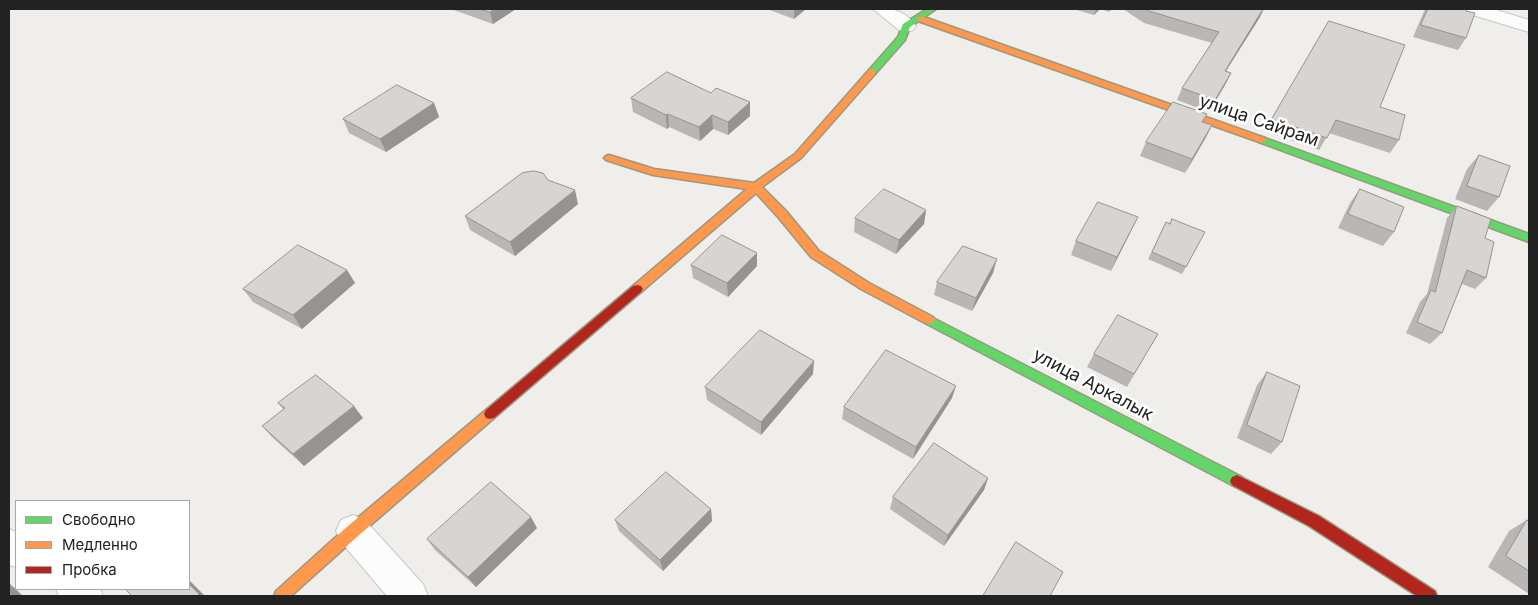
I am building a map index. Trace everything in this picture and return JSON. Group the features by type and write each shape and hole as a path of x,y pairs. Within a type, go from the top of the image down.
{"street":[{"path":"883,9 902,21 913,23"},
{"path":"281,596 353,532 756,187 798,156 913,23 932,9"},
{"path":"1473,9 1529,26"},
{"name":"улица Сайрам","path":"913,23 1310,156 1529,238"},
{"path":"609,158 653,172 756,187"},
{"name":"улица Аркалык","path":"756,187 782,214 815,254 865,286 1314,521 1430,596"},
{"path":"353,532 410,596"}],"building":[{"path":"480,9 495,9 490,12"},
{"path":"1145,9 1263,9 1225,71 1231,73 1215,100 1182,88 1219,32"},
{"path":"1428,9 1467,9 1466,11 1475,13 1466,38 1421,25"},
{"path":"1329,21 1405,45 1380,107 1405,115 1399,140 1336,120 1327,138 1272,119"},
{"path":"667,72 711,93 716,88 750,102 728,122 712,115 699,127 668,114 666,115 631,98"},
{"path":"397,85 434,103 380,139 343,119"},
{"path":"1173,102 1207,114 1202,122 1212,125 1192,159 1146,142"},
{"path":"1479,155 1510,166 1499,197 1467,186"},
{"path":"534,171 543,173 548,180 575,190 510,242 465,216 522,173"},
{"path":"884,189 926,210 899,240 855,218"},
{"path":"1360,189 1404,207 1394,232 1348,214"},
{"path":"1098,202 1138,217 1117,257 1076,241"},
{"path":"1457,206 1491,219 1485,238 1494,242 1486,278 1467,270 1442,333 1417,322 1431,290 1435,292"},
{"path":"1172,219 1205,232 1186,267 1152,252 1166,222 1170,224"},
{"path":"722,235 757,253 727,283 691,265"},
{"path":"298,245 347,270 293,315 243,289"},
{"path":"963,246 997,259 976,298 937,282"},
{"path":"1118,315 1158,334 1134,374 1094,354"},
{"path":"760,330 814,361 761,422 705,387"},
{"path":"886,350 956,386 916,447 844,407"},
{"path":"1267,372 1300,386 1282,442 1247,425"},
{"path":"316,375 354,406 293,454 262,426 285,408 278,403"},
{"path":"934,443 988,478 948,535 893,497"},
{"path":"666,472 711,509 660,560 615,520"},
{"path":"491,482 531,517 468,577 427,539"},
{"path":"1527,520 1529,522 1529,571 1506,556"},
{"path":"1016,542 1063,572 1050,596 983,596"},
{"path":"190,585 199,594 197,596 132,596 126,590 190,590"}],"traffic: fast":[{"path":"872,72 902,38 906,26 932,9"},
{"path":"1262,140 1529,238"},
{"path":"929,320 1237,481"}],"traffic: slow":[{"path":"921,19 1262,140"},
{"path":"637,289 756,187 798,156 872,72"},
{"path":"609,158 653,172 756,187 782,214 815,254 865,286 929,320"},
{"path":"281,596 353,531 490,414"}],"traffic: jam":[{"path":"490,414 637,289"},
{"path":"1237,481 1314,521 1430,596"}]}
